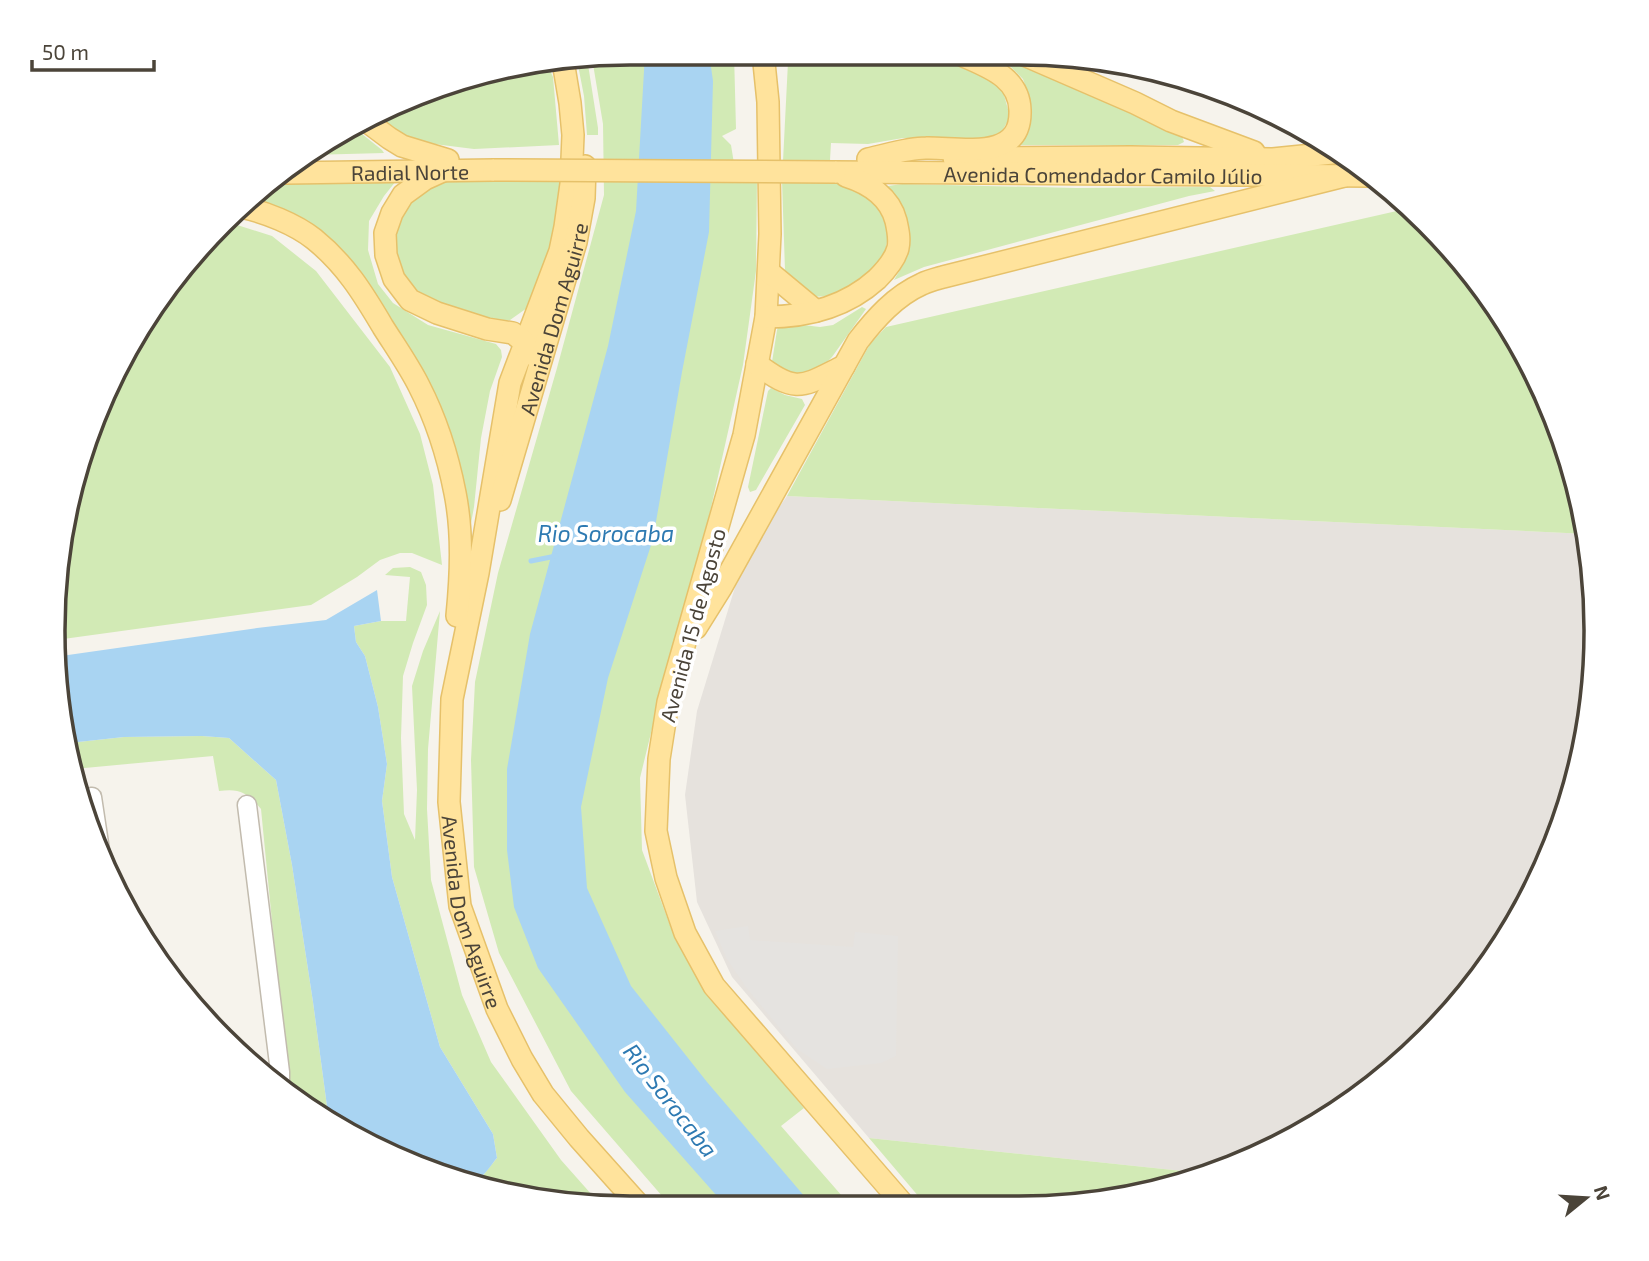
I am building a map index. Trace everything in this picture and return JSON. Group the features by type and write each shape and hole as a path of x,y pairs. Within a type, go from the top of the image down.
{"main road":[{"name":"Avenida 15 de Agosto","path":"765,65 770,234 766,317 744,435 667,702 659,760 656,831 666,878 685,933 714,986 896,1196"},
{"path":"868,159 924,148 983,149 1004,143 1016,133 1020,119 1018,94 1009,81 982,65"},
{"name":"Avenida Comendador Camilo Júlio","path":"1049,66 1171,121 1273,159"},
{"name":"Avenida Dom Aguirre","path":"478,573 576,242 584,198 585,126 575,68"},
{"name":"Avenida Dom Aguirre","path":"564,69 573,135 571,184 560,251 510,383 478,573 452,699 449,802 460,906 497,1009 543,1094 632,1196"},
{"path":"374,127 402,146 447,164"},
{"name":"Avenida Comendador Camilo Júlio","path":"834,166 868,159 1273,159 1323,154"},
{"name":"Radial Norte","path":"318,159 494,165 834,166"},
{"path":"447,164 403,195 392,213 385,233 386,254 394,279 410,300 437,313 487,330 513,333 524,341 530,368 521,432"},
{"name":"Radial Norte","path":"299,172 447,164"},
{"path":"766,317 816,311 841,303 862,292 883,273 898,248 899,234 894,215 882,196 862,181 834,166"},
{"name":"Avenida Comendador Camilo Júlio","path":"834,166 1355,176"},
{"path":"681,653 721,588 858,341 877,317 899,299 921,285 943,277 1344,176"},
{"path":"252,209 265,212 312,237 338,260 359,287 420,387 440,435 455,493 461,581 453,658 452,699"},
{"path":"769,272 816,311"},
{"path":"487,330 519,326 536,313"},
{"path":"757,364 782,382 801,385 825,377 844,366"}],"street":[{"path":"92,797 94,807"},
{"path":"247,805 281,1075"}],"shaded area":[{"path":"787,496 1575,533 1583,593 1583,668 1565,777 1541,847 1526,881 1489,945 1444,1004 1392,1056 1363,1079 1333,1101 1269,1138 1184,1171 869,1138 732,977 697,902 685,795 697,711 744,558"},
{"path":"748,926 750,940 853,947 855,932 898,936 896,1056 881,1063 827,1069 797,1049 746,987 727,959 715,931"}],"green space":[{"path":"734,65 736,129 722,136 731,145 736,176 757,177 756,271 743,365 699,561 670,655 640,778 642,850 671,928 714,999 804,1108 781,1126 842,1196 662,1196 571,1091 499,953 474,867 471,760 475,682 498,573 604,195 603,124 593,66"},
{"path":"788,65 962,65 986,77 1003,91 1010,117 1001,133 987,139 966,141 903,138 868,144 831,143 829,177 854,181 886,213 889,233 885,251 874,269 852,285 830,296 809,297 785,270 782,181"},
{"path":"1009,65 1033,65 1182,136 1184,142 1178,145 1013,145 1029,117 1029,97 1023,79"},
{"path":"588,67 598,135 587,135 578,68"},
{"path":"550,71 553,77 559,145 474,149 426,143 395,131 383,122 449,95 520,76"},
{"path":"361,133 384,153 325,155"},
{"path":"562,174 555,228 537,286 527,308 510,320 489,324 424,299 409,286 395,264 395,220 409,200 442,179"},
{"path":"396,181 369,221 368,250 378,284 393,303 428,325 496,344 501,350 502,357 490,391 481,438 474,507 464,561 458,486 364,281 258,204 285,183"},
{"path":"902,184 1076,188 1210,187 1215,191 924,267 894,280 903,265 907,245 888,186"},
{"path":"1398,211 1444,257 1467,286 1489,316 1526,380 1554,449 1565,484 1575,533 787,496 870,344 886,327"},
{"path":"236,225 272,236 316,271 390,367 420,434 433,485 442,565 412,553 400,553 380,560 311,605 65,639 66,593 76,520 84,484 108,414 123,380 160,316 205,257"},
{"path":"862,307 866,309 822,367 796,378 772,362 779,325 833,325"},
{"path":"771,388 802,399 805,405 756,490 750,492 748,487 768,391"},
{"path":"410,567 421,572 426,585 427,605 403,676 401,738 404,814 415,840 417,790 412,686 440,611 428,749 427,809 431,880 462,995 491,1062 561,1160 592,1195 520,1185 482,1176 497,1158 493,1134 440,1047 392,877 382,801 387,764 378,707 365,656 356,642 354,626 381,621 406,621 410,577 385,575 393,568"},
{"path":"124,737 229,738 276,780 292,865 327,1108 288,1080 261,809 243,793 233,790 219,791 213,756 82,768 76,742"},
{"path":"869,1138 1184,1171 1129,1185 1056,1195 918,1196"}],"water":[{"name":"Rio Sorocaba","path":"644,65 711,65 713,81 709,232 653,539 608,678 581,807 587,888 631,986 707,1082 804,1196 717,1196 625,1092 538,968 514,907 507,850 507,769 530,634 608,346 636,211"},
{"path":"377,590 381,621 354,626 356,642 365,656 378,707 387,764 382,801 392,877 440,1047 493,1134 497,1158 482,1176 380,1138 327,1108 292,865 276,780 229,738 124,737 76,742 66,655 326,620"}],"waterway":[{"path":"531,561 556,556"}]}
